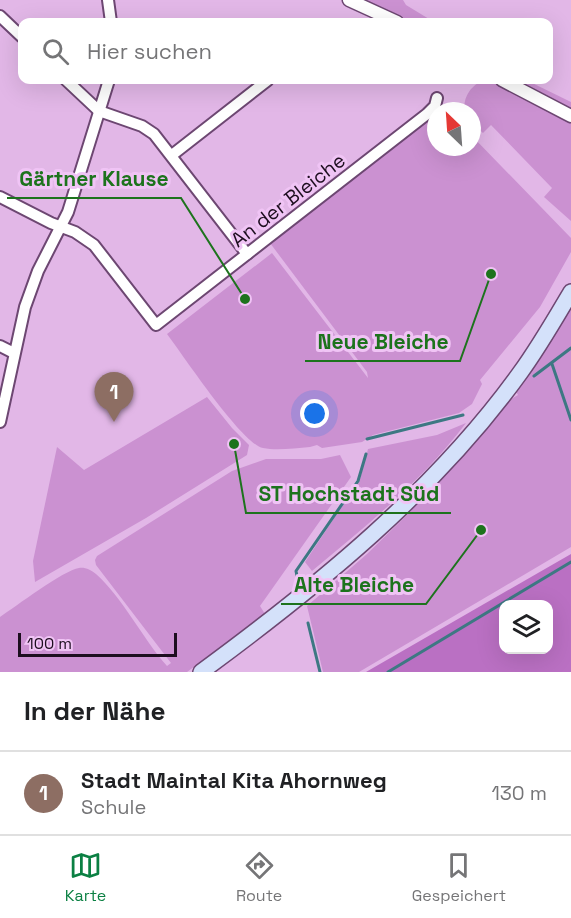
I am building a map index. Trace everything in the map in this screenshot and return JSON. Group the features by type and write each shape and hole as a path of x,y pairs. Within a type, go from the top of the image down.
{"main road":[{"path":"201,672 331,569 406,503 451,456 501,398 537,349 571,292"}],"street":[{"path":"108,0 110,18"},
{"path":"349,0 388,18"},
{"path":"0,16 18,33"},
{"path":"70,84 99,111 147,128 158,138 247,254"},
{"path":"0,422 29,295 68,212 108,84"},
{"path":"172,155 263,84"},
{"path":"510,84 571,116"},
{"name":"An der Bleiche","path":"61,225 98,249 156,325 427,114 435,106 437,98"},
{"path":"554,106 571,111"},
{"path":"0,197 61,225"},
{"path":"0,346 14,353"}],"shaded area":[{"path":"363,0 403,0 406,5 427,18 401,18"},
{"path":"477,84 499,84 571,121 571,221 544,197 552,188 491,125 483,133 481,131 481,102 465,102 470,91"},
{"path":"534,84 571,102 571,109 523,85"},
{"path":"427,119 427,156 481,156 481,145 571,238 571,252 540,307 480,380 482,384 472,404 459,413 373,435 362,442 322,448 317,445 286,449 263,448 254,443 228,416 167,334 272,253 368,378 367,372 270,243 385,155"},
{"path":"571,300 571,547 359,672 323,672 307,606 367,554 409,513 502,404 518,395 514,388"},
{"path":"207,397 249,445 247,455 146,518 35,582 33,561 57,447 84,470"},
{"path":"466,423 413,483 312,571 305,562 360,479 368,449 437,435"},
{"path":"340,455 351,477 260,606 265,614 187,672 0,672 0,617 51,582 72,570 81,568 92,571 106,583 167,666 171,663 96,565 97,556 232,471 266,459 321,459"},
{"path":"571,554 571,672 366,672"}],"waterway":[{"path":"534,376 571,348"},
{"path":"552,364 571,420"},
{"path":"367,439 463,415"},
{"path":"298,581 296,571 358,481 366,454"},
{"path":"388,672 571,562"},
{"path":"308,623 320,672"}],"place":[{"name":"Neue Bleiche","path":"491,274"},
{"name":"Gärtner Klause","path":"245,299"},
{"name":"Stadt Maintal Kita Ahornweg","path":"114,422"},
{"name":"ST Hochstadt Süd","path":"234,444"},
{"name":"Alte Bleiche","path":"481,530"}]}
